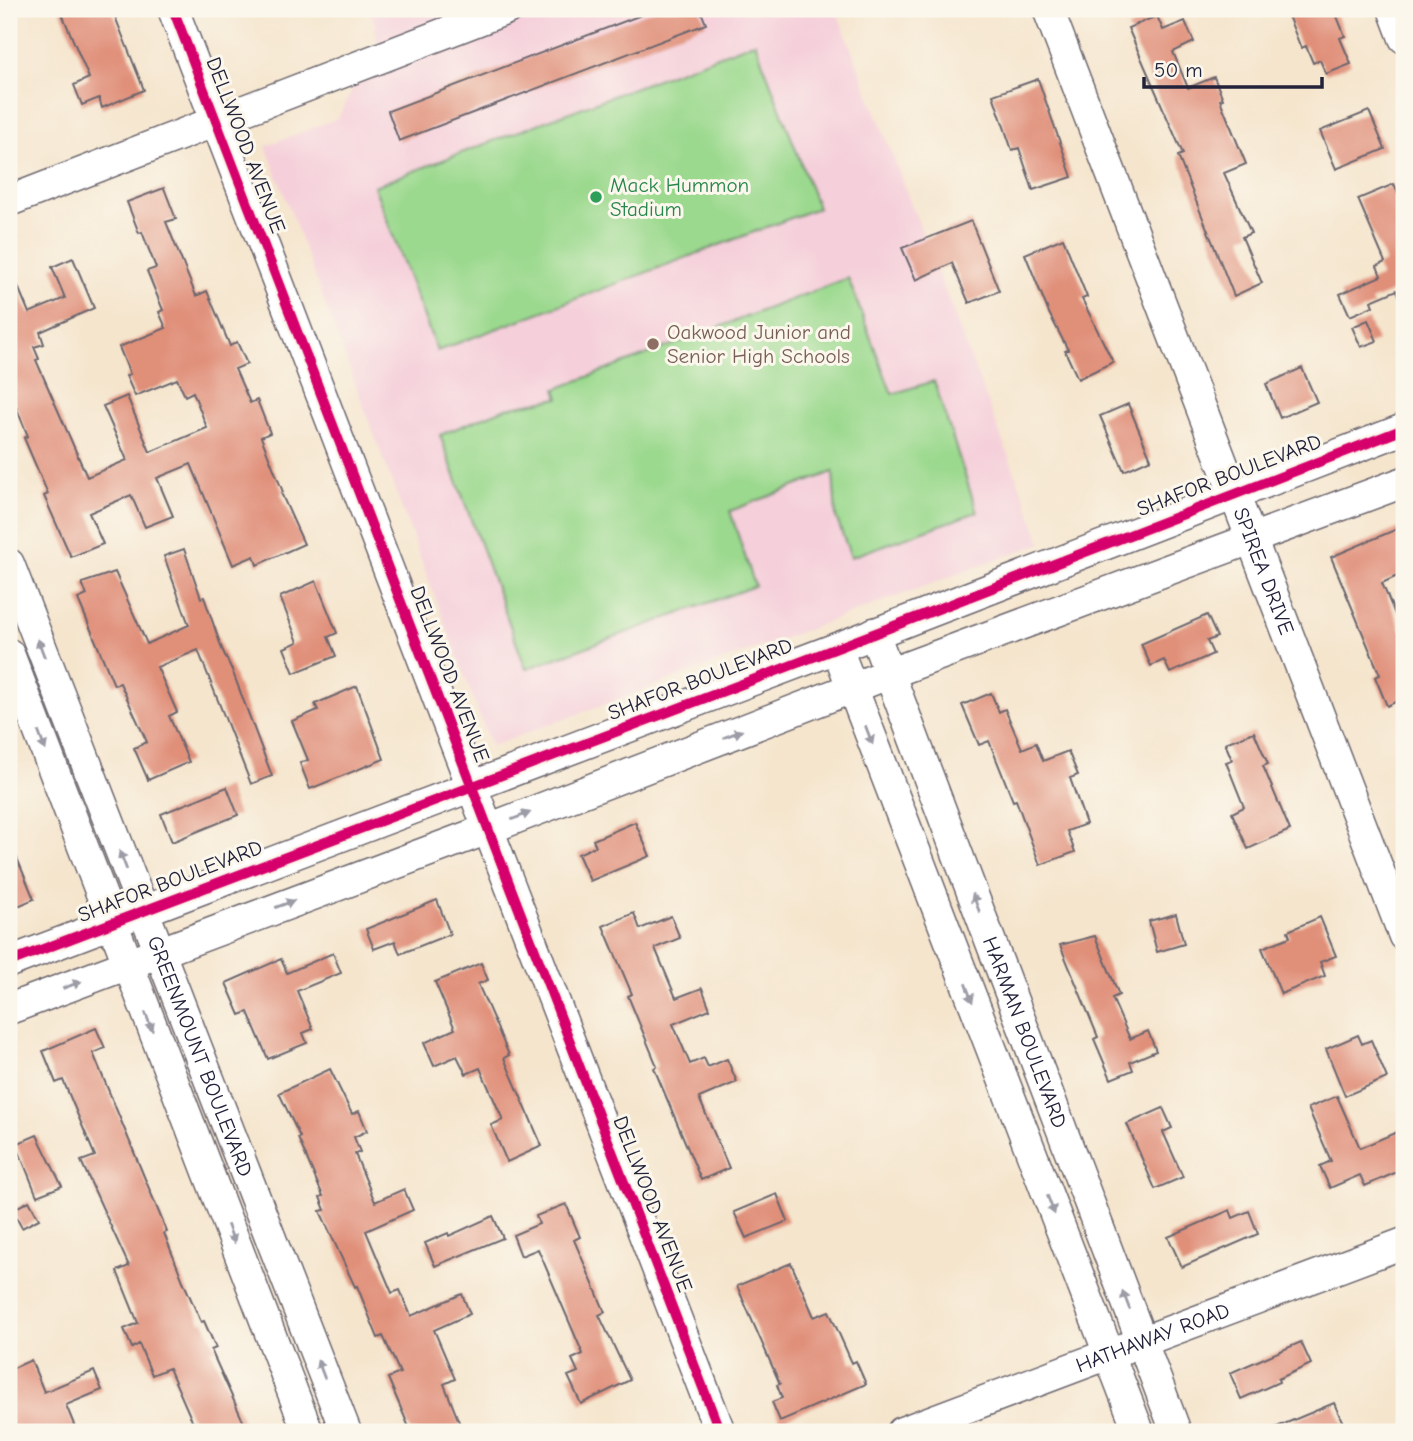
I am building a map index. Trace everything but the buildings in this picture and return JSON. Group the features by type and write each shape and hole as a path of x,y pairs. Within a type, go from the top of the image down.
{"street":[{"name":"DELLWOOD AVENUE","path":"173,9 720,1432"},
{"path":"9,201 507,9"},
{"name":"SPIREA DRIVE","path":"1048,9 1404,936"},
{"path":"1393,9 1404,38"},
{"name":"SHAFOR BOULEVARD","path":"9,962 837,648 1404,429"},
{"path":"9,1009 488,829 888,674 1404,482"},
{"name":"GREENMOUNT BOULEVARD","path":"9,564 345,1432"},
{"name":"HARMAN BOULEVARD","path":"874,633 1176,1432"},
{"name":"HARMAN BOULEVARD","path":"837,648 1139,1432"},
{"name":"GREENMOUNT BOULEVARD","path":"9,654 308,1432"},
{"name":"HATHAWAY ROAD","path":"902,1432 1404,1243"}],"shaded area":[{"name":"Oakwood Junior and Senior High Schools","path":"369,9 836,9 1042,543 491,746 266,146 338,118 377,43 375,25"}],"green space":[{"name":"Mack Hummon Stadium","path":"755,42 818,208 437,351 374,186"},
{"path":"848,278 892,394 934,381 977,512 851,557 836,517 833,472 730,511 755,586 526,669 440,435 506,408 559,398 556,389"}],"cycle path":[{"path":"173,9 720,1432"},
{"path":"9,962 837,648 1404,429"}],"place":[{"name":"Mack Hummon Stadium","path":"596,197"},
{"name":"Oakwood Junior and Senior High Schools","path":"653,344"}]}
